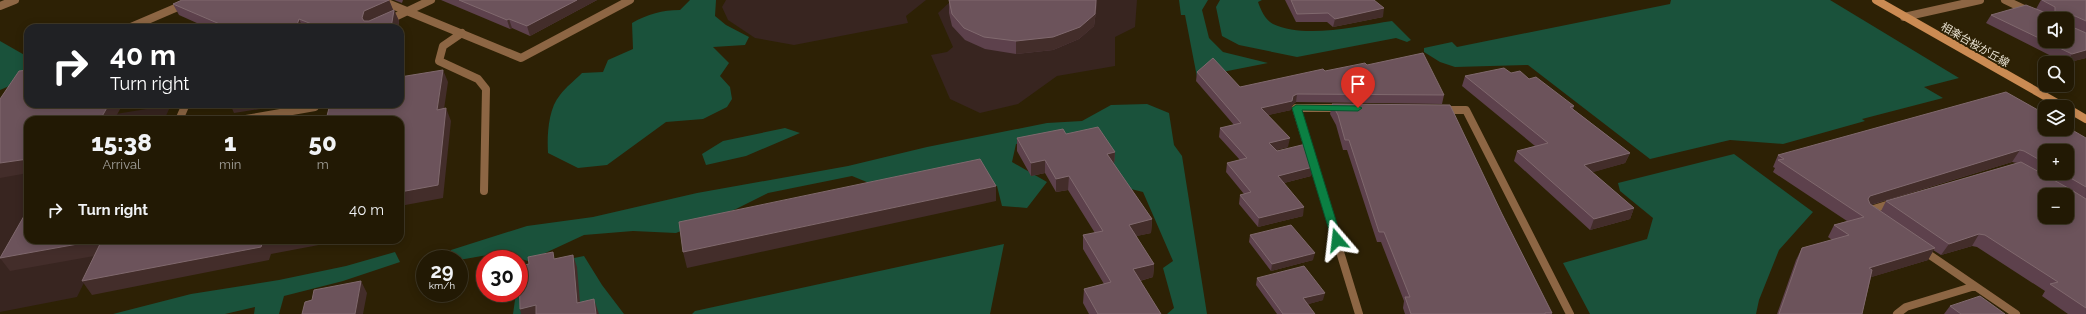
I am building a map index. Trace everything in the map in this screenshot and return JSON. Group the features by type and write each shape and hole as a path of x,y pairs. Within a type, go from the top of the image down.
{"main road":[{"name":"相楽台桜が丘線","path":"1876,0 2052,100"},
{"path":"2074,112 2086,119"}],"street":[{"path":"0,6 15,0"},
{"path":"138,24 194,0"},
{"path":"380,0 521,58 630,0"},
{"path":"380,24 431,0"},
{"path":"1904,17 1980,0"},
{"path":"2005,0 2038,16"},
{"path":"462,34 443,46 439,61 478,79 486,89 484,191"},
{"path":"263,116 309,108"},
{"path":"1350,108 1296,108 1359,314"},
{"path":"1435,110 1466,110 1570,314"},
{"path":"1879,220 1867,211 1903,200"},
{"path":"1911,242 2016,314"},
{"path":"1897,314 1906,307 1975,286"}],"shaded area":[{"path":"726,0 926,0 906,16 908,23 794,45 755,38 728,20 722,7"},
{"path":"952,0 1137,0 1135,27 1115,37 1115,66 1057,76 1018,104 980,113 950,99 931,55 947,52 953,47 938,13"},
{"path":"153,108 170,108 166,116 104,116"},
{"path":"24,129 24,244 103,244 77,297 0,312 0,133"}],"green space":[{"path":"690,0 716,0 715,16 726,25 749,37 745,45 713,47 729,63 720,76 730,87 732,99 727,107 703,119 666,122 607,165 578,168 548,153 548,131 551,115 556,101 565,89 582,73 603,72 608,60 633,49 632,23 655,13 680,10"},
{"path":"1179,0 1208,0 1202,10 1209,38 1223,52 1268,63 1197,77 1185,15 1181,15"},
{"path":"1220,0 1262,0 1258,2 1270,22 1300,31 1332,30 1392,21 1411,40 1407,42 1396,38 1297,57 1239,45 1222,36 1216,7"},
{"path":"1671,0 1830,0 1959,78 1924,87 1943,98 1862,119 1865,121 1783,144 1730,140 1650,159 1528,65 1455,67 1440,62 1424,52 1424,48 1452,42 1457,47 1670,4"},
{"path":"0,41 24,55 24,80 0,90"},
{"path":"1147,104 1169,113 1174,145 1182,156 1207,314 1167,314 1174,308 1163,268 1173,261 1143,192 1103,182 1067,134 1016,144 1012,162 1047,182 1027,208 1002,206 997,186 964,177 884,189 852,176 768,193 736,209 676,233 633,231 584,235 528,261 528,250 476,250 476,257 468,258 468,250 451,250 527,226 593,217 697,193 848,166 927,147 1047,123 1082,121 1111,105"},
{"path":"785,128 800,133 746,156 706,165 702,154 723,141"},
{"path":"1734,154 1813,212 1779,250 1759,300 1756,314 1590,314 1563,263 1647,239 1653,218 1620,191 1618,183"},
{"path":"1004,244 990,314 692,314 695,311"},
{"path":"395,252 400,262 343,281 284,296 279,314 254,314 255,307 225,314 113,314 191,294 279,280 346,266"},
{"path":"584,256 602,285 624,314 513,314 515,302 528,302 528,267"}],"building":[{"path":"182,0 389,0 364,11 362,18 364,21 369,21 394,10 392,24 312,24 299,19 297,24 220,24 173,4"},
{"path":"459,0 577,0 527,26 509,19 507,20"},
{"path":"949,0 1096,0 1095,14 1080,27 1053,37 1016,41 984,37 964,28 952,14"},
{"path":"1291,0 1374,0 1384,8 1335,19 1328,13 1297,14"},
{"path":"2042,0 2086,0 2086,21 2074,16 2074,12 2055,12 2055,7"},
{"path":"2026,5 2044,12 2038,12 2038,38 1991,15"},
{"path":"2074,28 2086,33 2086,50 2072,54 2060,48 2074,48"},
{"path":"1423,53 1444,95 1297,94 1293,96 1292,101 1261,108 1290,138 1269,143 1277,151 1306,144 1313,167 1278,176 1304,207 1259,218 1240,195 1251,192 1227,163 1247,158 1220,128 1241,123 1197,72 1213,58 1240,87 1323,69 1325,71 1365,63 1367,65"},
{"path":"1504,68 1511,73 1520,71 1529,79 1536,77 1574,106 1570,107 1630,153 1584,165 1634,208 1594,219 1517,151 1548,143 1465,76"},
{"path":"24,70 24,108 107,108 102,116 24,116 24,160 0,163 0,99 19,71"},
{"path":"443,70 437,110 446,108 438,185 404,191 404,116 327,116 329,108 404,108 404,76"},
{"path":"2006,92 2038,110 2038,136 2074,136 2074,131 2086,138 2086,187 2074,180 2074,144 2038,144 2038,159 2020,150 1870,196 1868,199 1870,204 1935,248 1869,268 1872,270 1862,314 1779,314 1802,248 1849,235 1834,225 1864,217 1778,160 1784,159 1778,155"},
{"path":"1332,104 1450,105 1502,214 1552,313 1411,314 1405,297 1410,297 1384,232 1379,232 1349,140 1345,140 1338,115"},
{"path":"1098,127 1115,152 1107,154 1152,219 1129,225 1154,264 1133,269 1161,314 1098,314 1084,289 1111,282 1083,235 1103,231 1069,176 1056,179 1045,160 1031,163 1017,138 1063,129 1066,134"},
{"path":"980,159 996,186 683,252 679,222"},
{"path":"2021,162 2038,171 2038,180 2054,180 2068,188 2038,188 2038,224 2074,224 2074,192 2086,199 2086,308 2050,284 2058,282 1985,235 1979,234 1949,244 1886,201"},
{"path":"24,216 24,244 78,244 0,258"},
{"path":"1291,225 1315,253 1272,264 1250,235"},
{"path":"100,244 262,244 261,247 82,281"},
{"path":"553,252 554,259 573,255 577,303 594,299 596,314 536,314 536,305 520,309 520,302 528,302 528,257"},
{"path":"1304,266 1325,293 1303,298 1315,314 1283,314 1257,278"},
{"path":"361,281 355,314 302,314 305,302 312,300 314,290"},
{"path":"1980,296 2005,314 1961,314 1950,306"}],"route":[{"path":"1337,240 1296,108 1358,108"}]}
